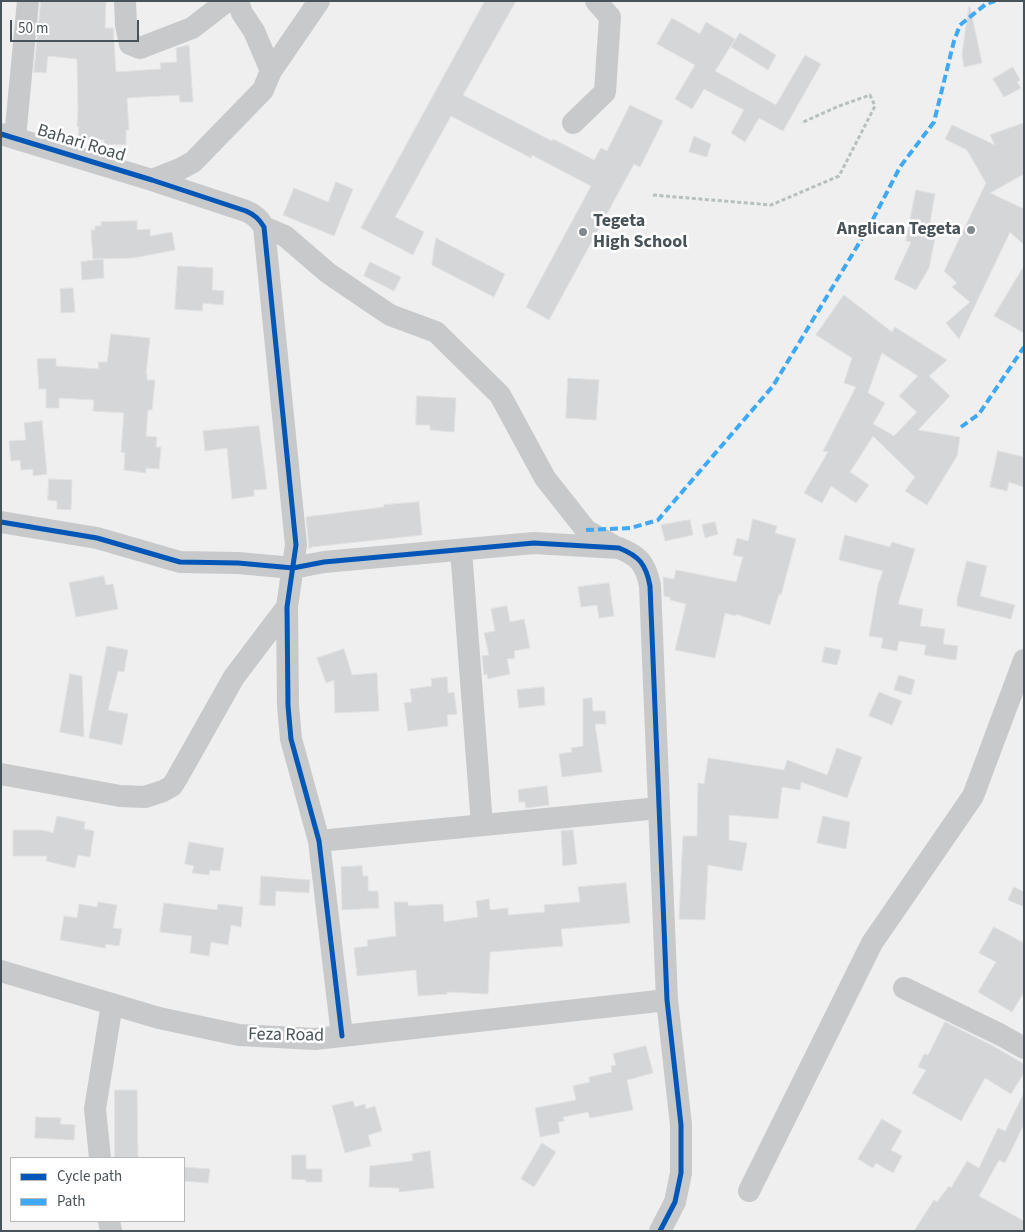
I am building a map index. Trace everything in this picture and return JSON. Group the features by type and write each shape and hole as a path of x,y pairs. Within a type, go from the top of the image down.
{"street":[{"path":"8,136 28,1"},
{"path":"125,1 126,25 130,44 140,48 192,28 227,1"},
{"path":"238,1 242,13 254,31 271,71"},
{"path":"152,180 193,162 262,90 271,71 319,1"},
{"path":"573,123 605,92 610,17 596,1"},
{"name":"Bahari Road","path":"8,136 152,180 254,214 264,227 285,236 328,272 390,315 436,332 500,394 545,478 586,530 631,553 641,562 648,573 668,1000 681,1125 681,1173 675,1202 660,1231"},
{"path":"264,227 296,545 287,607 288,706 291,739 319,841 342,1036"},
{"path":"1,522 97,538 180,562 238,563 292,568 324,562 534,543 619,548"},
{"path":"461,550 482,825"},
{"path":"1,774 120,796 145,797 172,786 234,677 287,607"},
{"path":"749,1191 872,943 973,796 1024,660"},
{"path":"319,841 659,808"},
{"name":"Feza Road","path":"1,971 159,1018 239,1035 315,1039 668,1000"},
{"path":"904,988 1024,1048"},
{"path":"100,1157 94,1109 112,1004"}],"path":[{"path":"653,195 771,205 840,176 875,106 870,95 801,123"}],"building":[{"path":"41,1 106,1 105,28 113,28 116,72 161,69 160,63 177,62 176,48 189,45 193,102 180,102 179,95 127,98 129,130 126,130 126,145 104,144 104,140 78,138 77,59 48,56 46,73 34,72"},
{"path":"485,1 516,1 463,95 552,141 553,139 594,160 601,148 607,151 630,105 663,121 640,167 634,164 549,320 526,307 591,186 532,155 531,158 451,116 395,217 424,232 413,255 361,228"},
{"path":"969,7 982,63 964,67 962,55"},
{"path":"672,18 700,34 706,22 735,39 715,71 776,105 805,55 821,64 783,131 759,118 745,142 731,133 744,110 704,89 692,109 675,99 695,65 657,44"},
{"path":"740,33 776,55 768,70 731,47"},
{"path":"1013,67 1020,80 1017,82 1021,88 1004,97 993,79"},
{"path":"1024,123 1024,174 990,193 1024,209 1024,245 1010,232 959,339 946,323 970,302 952,287 957,283 944,271 986,183 967,150 945,139 952,125 995,145 990,135"},
{"path":"694,136 711,144 707,157 689,152"},
{"path":"336,182 353,189 334,236 283,215 294,188 328,202"},
{"path":"916,190 935,194 930,222 938,223 929,268 916,290 894,279 911,242 906,241"},
{"path":"137,221 137,230 150,229 150,236 172,232 175,250 133,258 93,259 91,230 95,230 95,226 101,226 101,222"},
{"path":"436,238 505,274 494,297 432,265"},
{"path":"103,259 104,278 82,280 81,262"},
{"path":"370,262 401,277 394,291 364,276"},
{"path":"178,266 213,268 212,290 224,291 223,305 203,303 202,311 175,309"},
{"path":"1024,266 1024,333 994,316"},
{"path":"73,288 75,312 61,313 60,289"},
{"path":"844,295 892,332 895,327 947,360 929,376 950,396 918,430 960,437 957,456 927,505 905,491 915,477 873,436 850,472 869,485 856,503 831,486 822,503 804,493 828,452 823,451 856,387 844,383 852,358 816,335","holes":["882,353 918,376 899,396 917,412 894,436 873,424 885,403 868,393"]},
{"path":"111,334 150,338 146,373 147,380 155,380 152,410 148,410 146,436 157,437 156,447 161,447 159,469 146,468 146,473 124,470 125,453 121,452 124,413 93,411 94,400 59,398 59,408 46,408 46,389 39,389 37,359 56,358 56,366 99,369 98,362 107,362"},
{"path":"568,378 599,380 596,420 566,418"},
{"path":"417,396 456,398 454,432 430,430 430,425 416,425"},
{"path":"42,421 47,474 33,476 33,469 21,470 20,460 11,461 9,441 26,440 24,423"},
{"path":"259,426 267,489 254,490 254,496 232,499 227,448 205,451 203,431"},
{"path":"998,451 1024,457 1024,487 1009,482 1007,491 990,487"},
{"path":"49,479 72,480 71,510 57,509 57,501 48,500"},
{"path":"419,502 422,535 311,547 309,549 306,517 384,507 384,505"},
{"path":"753,519 777,526 775,533 796,539 781,595 779,594 770,625 736,614 736,616 725,613 715,658 675,650 686,604 670,600 670,597 664,596 663,577 674,579 676,570 736,582 743,557 733,555 737,538 748,541"},
{"path":"690,520 693,535 665,541 661,525"},
{"path":"715,522 718,534 705,538 702,525"},
{"path":"845,535 890,547 892,542 915,549 898,604 923,609 920,626 945,629 943,644 958,646 956,660 924,655 926,645 899,641 897,651 881,648 883,638 869,636 878,585 883,571 839,560"},
{"path":"967,561 987,566 980,596 1015,605 1011,619 957,606"},
{"path":"104,576 106,585 113,584 118,609 76,617 69,583"},
{"path":"609,583 614,616 599,618 597,605 581,607 578,587"},
{"path":"507,606 510,622 524,619 530,648 514,651 515,658 507,659 510,674 488,679 487,674 484,675 482,656 489,655 484,633 495,631 491,609"},
{"path":"107,646 128,650 124,672 118,671 108,710 128,714 122,745 89,738"},
{"path":"825,647 841,650 837,665 822,662"},
{"path":"344,649 352,675 377,673 379,711 335,713 334,680 326,683 317,658"},
{"path":"70,674 82,676 84,737 60,732"},
{"path":"899,675 915,680 911,695 894,690"},
{"path":"447,677 448,693 454,692 457,714 447,715 448,726 408,731 404,703 412,702 410,689 432,686 431,679"},
{"path":"544,687 545,705 519,708 517,690"},
{"path":"879,692 902,701 892,725 869,716"},
{"path":"592,698 593,711 605,711 606,724 595,724 602,772 562,777 559,754 572,752 571,748 583,746 583,699"},
{"path":"837,748 862,757 847,798 801,782 800,790 782,787 778,819 729,815 729,840 747,843 742,871 708,865 705,920 679,919 683,836 697,836 698,783 704,784 708,758 784,770 787,760 827,775"},
{"path":"547,786 549,805 526,808 525,802 519,802 518,790"},
{"path":"57,816 85,822 84,829 94,831 90,857 78,855 75,868 46,861 47,856 13,856 13,830 42,830 53,833"},
{"path":"823,816 850,822 846,849 817,843"},
{"path":"573,830 577,864 563,866 561,831"},
{"path":"189,842 224,848 220,871 210,870 209,875 192,873 194,866 185,864"},
{"path":"362,866 363,876 368,876 368,891 378,891 379,908 342,910 341,867"},
{"path":"261,876 310,880 309,893 276,891 275,906 260,905"},
{"path":"626,883 630,923 561,929 563,946 490,952 488,994 447,992 447,994 418,996 416,970 357,976 354,948 368,946 367,940 396,936 394,902 408,902 408,906 443,904 444,922 478,917 476,901 489,899 490,910 508,908 508,915 545,912 544,905 580,902 578,887"},
{"path":"1014,887 1024,892 1024,907 1008,900"},
{"path":"98,902 117,905 113,928 122,929 119,946 106,944 105,948 60,940 64,916 77,918 79,904 97,907"},
{"path":"164,903 217,910 218,904 243,907 241,927 231,925 228,945 211,942 209,956 190,953 192,936 160,932"},
{"path":"994,927 1024,943 1024,992 1012,1012 978,992 996,962 979,953"},
{"path":"945,1022 1024,1064 1024,1073 1011,1094 985,1078 961,1121 912,1093 926,1070 918,1067 924,1054 928,1055"},
{"path":"646,1046 653,1073 627,1080 633,1110 590,1118 588,1112 563,1117 564,1121 558,1122 560,1133 540,1137 535,1108 576,1100 573,1086 590,1082 589,1077 612,1072 611,1066 616,1065 613,1054"},
{"path":"115,1090 137,1090 138,1157 115,1157"},
{"path":"1024,1093 1024,1124 1005,1163 999,1160 979,1196 1024,1221 1024,1231 914,1231 934,1200 937,1202 949,1186 951,1188 967,1161 979,1168 998,1128 1005,1131"},
{"path":"353,1101 355,1107 365,1104 366,1109 375,1106 382,1131 368,1135 371,1146 345,1153 332,1106"},
{"path":"36,1117 61,1118 60,1124 75,1125 74,1140 35,1138"},
{"path":"882,1119 902,1131 891,1150 902,1156 893,1173 876,1163 873,1168 858,1159"},
{"path":"542,1143 556,1152 534,1187 521,1179"},
{"path":"430,1151 434,1188 399,1192 399,1188 369,1187 370,1166 413,1161 412,1154"},
{"path":"292,1155 306,1155 306,1169 322,1169 322,1182 306,1182 306,1180 292,1179"},
{"path":"185,1167 210,1169 208,1183 185,1181"}],"marked path":[{"path":"586,530 631,528 658,520 773,386 870,225 900,167 934,122 954,41 960,25 986,4 995,1"},
{"path":"961,427 979,414 1024,347"}],"cycle path":[{"path":"1,134 246,211 256,217 264,227 296,545 287,607 288,706 291,739 319,841 342,1036"},
{"path":"1,522 97,538 180,562 238,563 293,568 324,562 534,543 619,548 637,558 644,566 650,586 667,1000 681,1125 681,1173 675,1202 660,1231"}],"place":[{"name":"Anglican Tegeta","path":"971,230"},
{"name":"Tegeta High School","path":"583,232"}]}
